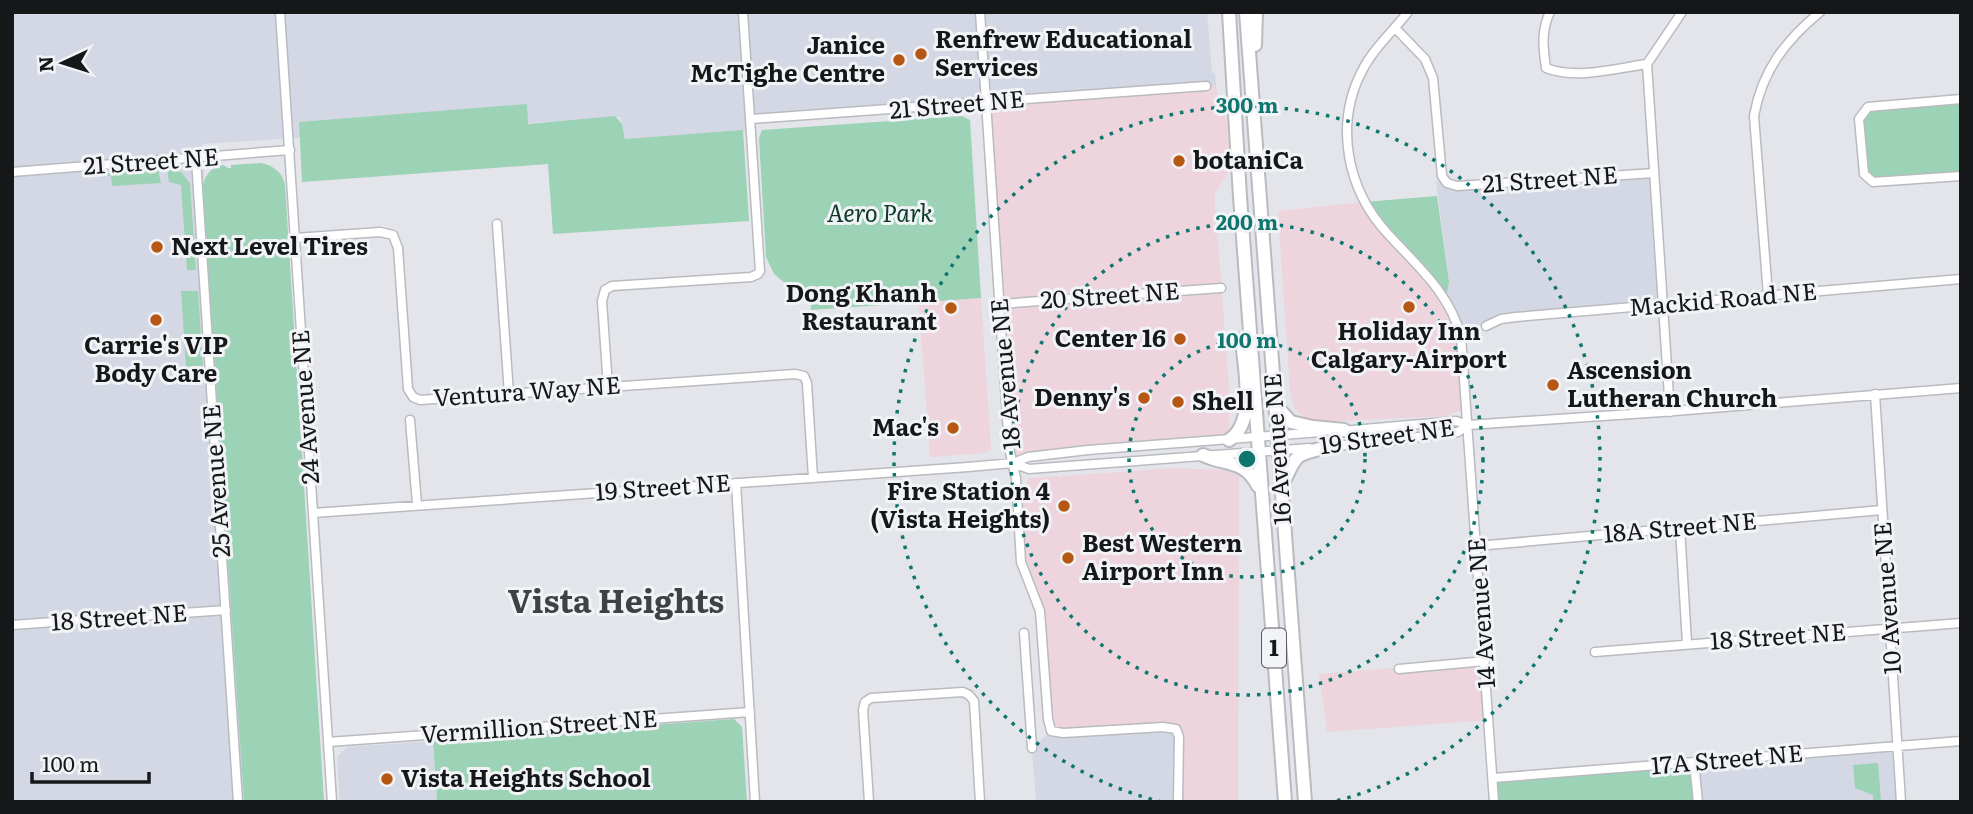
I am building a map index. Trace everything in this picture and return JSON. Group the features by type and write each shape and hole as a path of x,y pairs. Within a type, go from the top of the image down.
{"highway":[{"name":"16 Avenue NE","path":"1246,12 1305,802"},
{"path":"1251,80 1256,12"},
{"name":"16 Avenue NE","path":"1229,13 1284,802"},
{"path":"1229,440 1239,432 1246,419 1241,310 1247,294"},
{"path":"1275,405 1291,422 1344,430"},
{"path":"1281,489 1292,461 1298,456 1327,447"},
{"path":"1203,455 1245,468 1252,474 1261,495"}],"street":[{"name":"24 Avenue NE","path":"280,12 332,802"},
{"path":"608,387 603,301 605,290 612,286 751,277 760,271 743,12"},
{"name":"18 Avenue NE","path":"980,12 1009,448 1017,478 1021,562 1040,611 1051,731 1063,733 1163,727 1176,729 1179,737 1178,802"},
{"name":"14 Avenue NE","path":"1408,12 1363,70 1353,94 1347,132 1350,160 1357,187 1371,214 1432,280 1454,314 1462,345 1494,802"},
{"path":"1550,12 1542,43 1546,68 1558,72 1582,72 1647,64"},
{"path":"1670,412 1647,64 1682,12"},
{"path":"1768,295 1754,116 1757,97 1763,79 1779,55 1803,26 1820,12"},
{"name":"21 Street NE","path":"1395,28 1419,52 1433,78 1442,176 1447,183 1457,186 1654,173"},
{"name":"21 Street NE","path":"751,119 1206,86"},
{"path":"1961,99 1868,107 1859,119 1864,174 1873,182 1961,176"},
{"name":"21 Street NE","path":"12,173 290,150"},
{"name":"25 Avenue NE","path":"196,159 238,802"},
{"path":"497,224 509,394"},
{"name":"Ventura Way NE","path":"295,238 380,232 393,234 398,248 408,389 413,397 420,400 795,374 804,376 807,383 813,478"},
{"name":"Mackid Road NE","path":"1486,326 1501,318 1961,279"},
{"name":"20 Street NE","path":"1000,304 1221,288"},
{"name":"19 Street NE","path":"313,513 1013,463 1028,457 1088,450 1456,421 1468,425 1670,412 1961,388"},
{"name":"10 Avenue NE","path":"1875,394 1901,802"},
{"path":"410,421 416,504"},
{"name":"19 Street NE","path":"1013,463 1029,469 1327,447 1458,432 1468,425"},
{"path":"736,483 755,802"},
{"name":"18A Street NE","path":"1477,546 1882,510"},
{"path":"1680,528 1687,643"},
{"name":"18 Street NE","path":"12,625 226,610"},
{"name":"18 Street NE","path":"1595,652 1961,623"},
{"path":"1024,633 1032,748"},
{"path":"1399,669 1485,662"},
{"path":"869,802 863,710 865,702 871,698 963,692 970,695 974,701 980,802"},
{"name":"Vermillion Street NE","path":"328,742 750,712"},
{"name":"17A Street NE","path":"1493,778 1961,741"},
{"path":"1695,762 1698,802"}],"shaded area":[{"path":"12,12 1207,12 1212,73 1215,73 1216,85 751,119 751,131 627,142 620,117 202,144 244,802 12,802"},
{"path":"1216,85 1218,99 1225,99 1230,160 1227,174 1215,194 1229,387 1229,440 1088,450 1013,463 986,102"},
{"path":"1654,173 1664,306 1501,319 1486,326 1470,324 1459,328 1446,299 1449,282 1436,181 1457,186"},
{"path":"1364,202 1432,280 1459,328 1467,410 1446,416 1318,422 1307,421 1294,408 1290,391 1278,211"},
{"path":"981,298 991,449 985,453 930,457 919,303"},
{"path":"1173,468 1222,470 1239,474 1238,802 1178,802 1051,731 1042,632 1021,562 1019,514 1027,481 1030,478"},
{"path":"1485,661 1489,720 1327,732 1319,674"},
{"path":"1176,729 1178,802 1036,802 1032,748 1051,731"},
{"name":"Vista Heights School","path":"433,741 437,802 340,802 337,757 347,747"},
{"path":"1898,746 1901,802 1698,802 1694,762"}],"green space":[{"path":"1961,99 1961,176 1873,182 1864,174 1859,119 1868,107"},
{"path":"527,104 528,124 615,116 622,124 625,139 743,130 749,221 553,234 548,164 302,182 299,122"},
{"name":"Aero Park","path":"962,116 970,120 981,298 811,310 811,305 774,274 766,257 759,138 762,130"},
{"path":"261,163 277,170 285,185 324,802 244,802 203,186 207,175 219,166 231,168 231,165"},
{"path":"158,169 161,183 112,186 111,176 104,176 102,173"},
{"path":"167,169 181,172 190,183 196,270 187,270 181,185 169,182"},
{"path":"1437,196 1449,282 1446,299 1364,202"},
{"path":"181,291 198,291 203,366 186,367"},
{"path":"734,719 742,727 747,802 437,802 433,741"},
{"path":"1694,762 1698,802 1494,802 1493,778"},
{"path":"1878,763 1881,802 1873,802 1873,795 1855,788 1853,765"}],"place":[{"name":"Renfrew Educational Services","path":"921,54"},
{"name":"Janice McTighe Centre","path":"899,60"},
{"name":"botaniCa","path":"1179,161"},
{"name":"Next Level Tires","path":"157,247"},
{"name":"Holiday Inn Calgary-Airport","path":"1409,307"},
{"name":"Dong Khanh Restaurant","path":"951,308"},
{"name":"Carrie's VIP Body Care","path":"156,320"},
{"name":"Center 16","path":"1180,339"},
{"name":"Ascension Lutheran Church","path":"1553,385"},
{"name":"Denny's","path":"1144,398"},
{"name":"Shell","path":"1178,402"},
{"name":"Mac's","path":"953,428"},
{"name":"Fire Station 4 (Vista Heights)","path":"1064,506"},
{"name":"Best Western Airport Inn","path":"1068,558"},
{"name":"Vista Heights School","path":"387,779"}],"district":[{"name":"Vista Heights","path":"616,602"}]}
